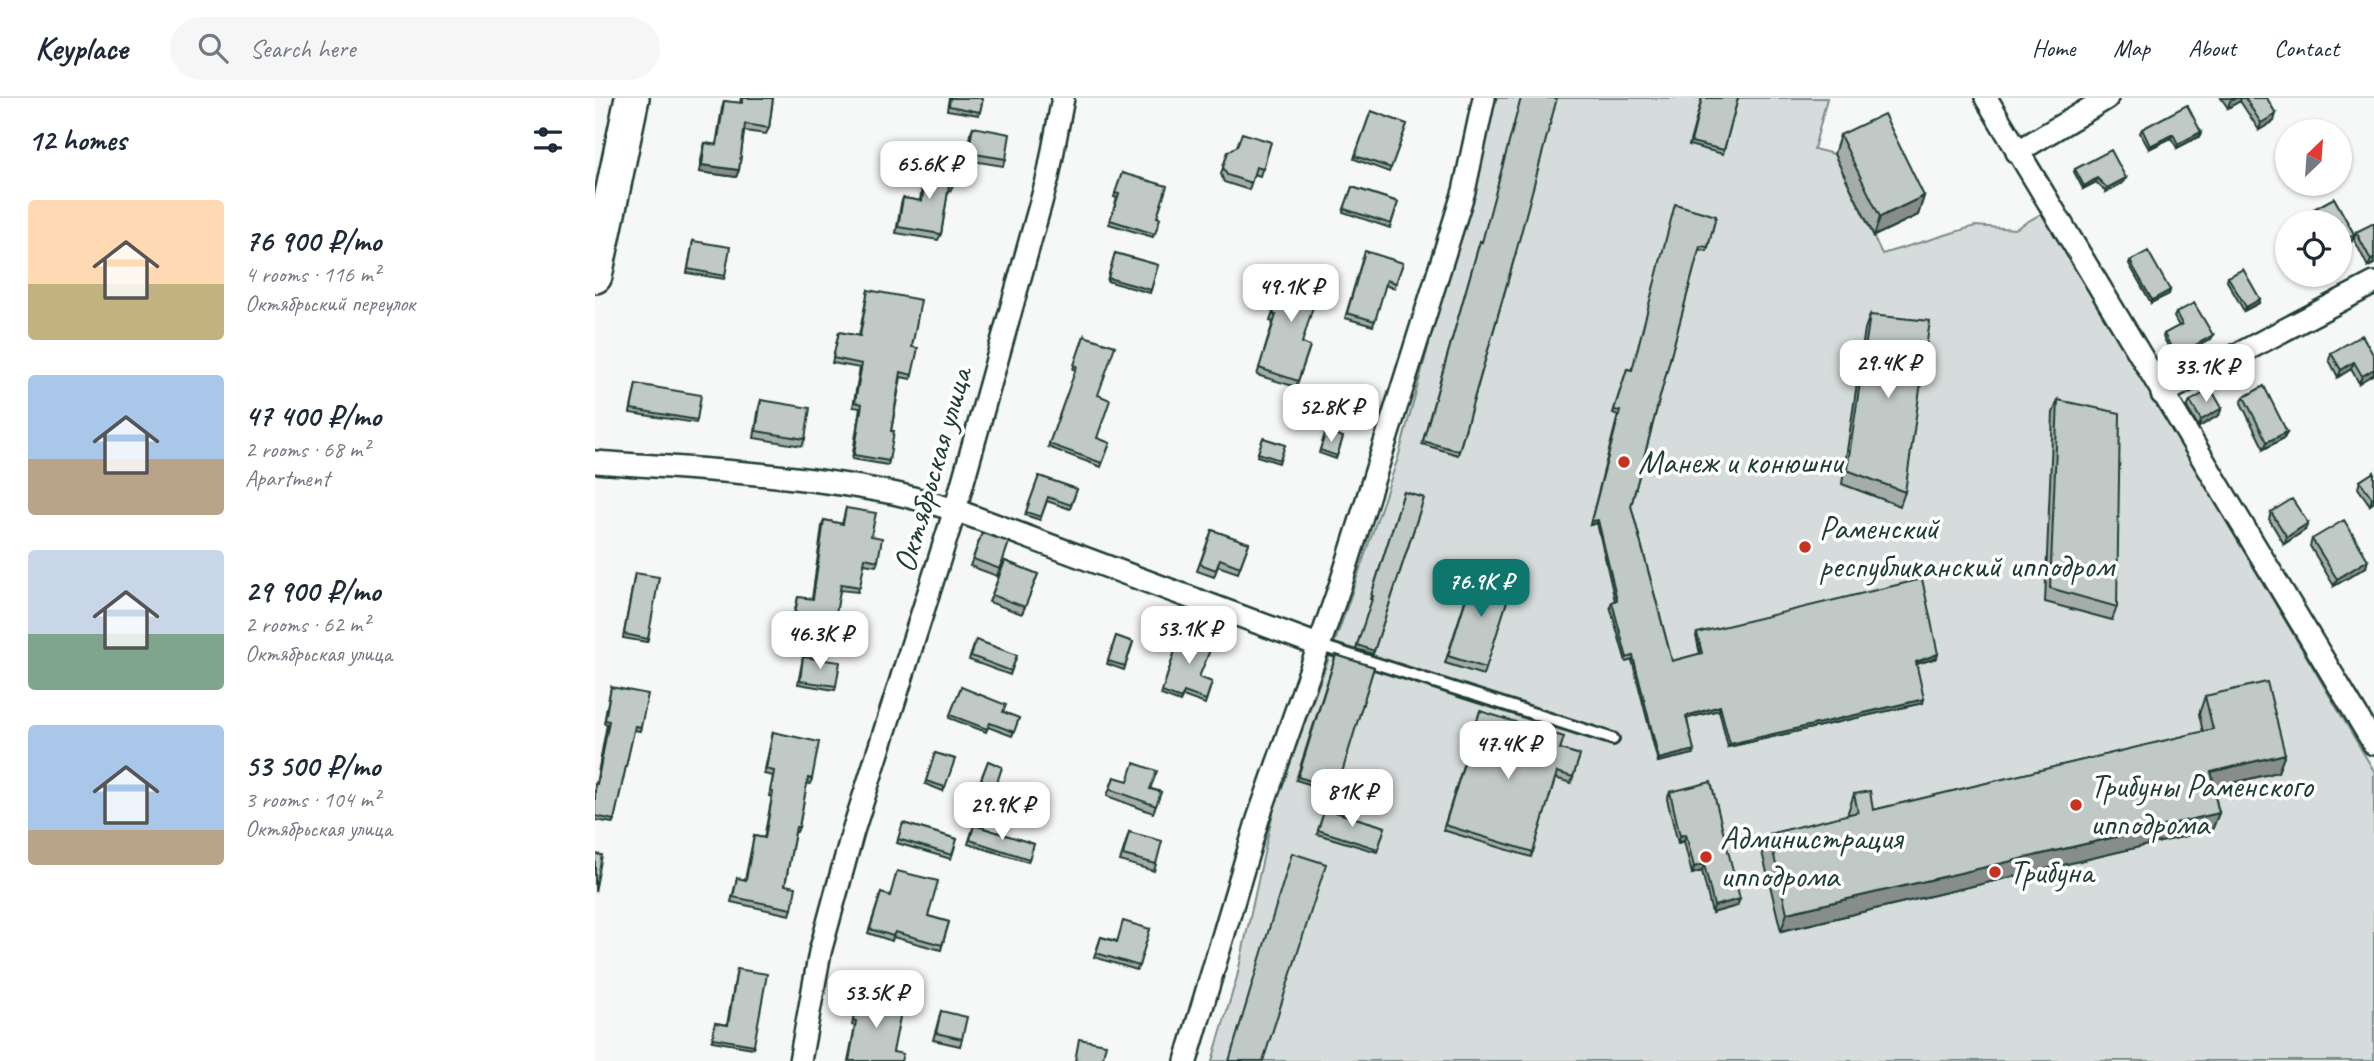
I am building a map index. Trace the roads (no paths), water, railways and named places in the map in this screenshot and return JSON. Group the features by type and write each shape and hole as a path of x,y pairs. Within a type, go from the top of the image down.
{"main road":[{"path":"595,276 632,98"}],"street":[{"name":"Октябрьская улица","path":"800,1061 820,952 853,831 955,510 1048,177 1063,98"},
{"path":"1186,1061 1258,819 1341,583 1464,191 1484,98"},
{"path":"1986,98 2374,744"},
{"path":"2017,152 2107,98"},
{"path":"2162,394 2374,283"},
{"path":"595,462 764,475 883,491 955,510 1318,645"}],"lane":[{"path":"1318,645 1613,739"}],"place":[{"name":"Манеж и конюшни","path":"1624,462"},
{"name":"Раменский республиканский ипподром","path":"1805,547"},
{"name":"Трибуны Раменского ипподрома","path":"2076,805"},
{"name":"Администрация ипподрома","path":"1706,857"},
{"name":"Трибуна","path":"1995,872"}]}
